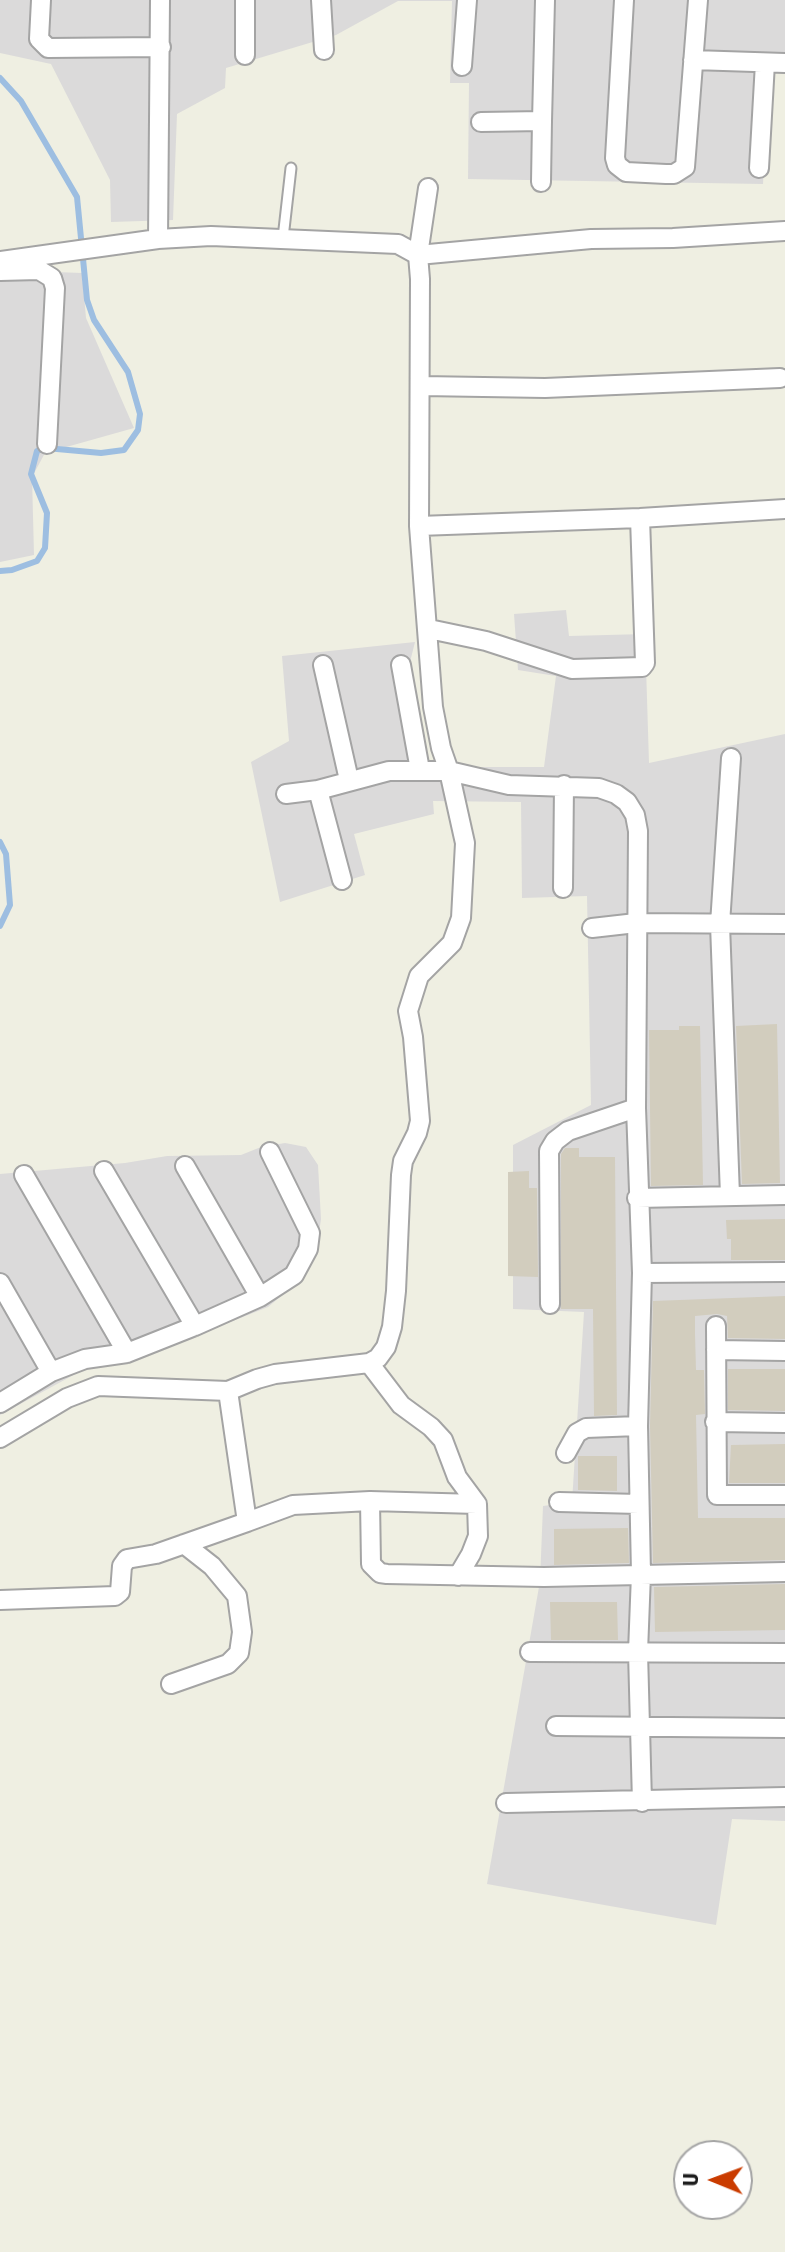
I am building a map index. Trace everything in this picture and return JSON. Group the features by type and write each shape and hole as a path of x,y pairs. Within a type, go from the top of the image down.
{"street":[{"path":"41,0 39,39 48,48 161,47"},
{"path":"158,239 160,0"},
{"path":"245,0 245,55"},
{"path":"321,0 324,50"},
{"path":"462,66 467,0"},
{"path":"541,182 545,0"},
{"path":"624,0 615,158 620,169 631,173 666,174 674,174 685,167 698,0"},
{"path":"693,60 785,63"},
{"path":"759,168 765,63"},
{"path":"481,122 542,121"},
{"path":"0,1438 67,1398 98,1386 228,1391 275,1374 369,1363 378,1358 386,1347 392,1327 403,1161 420,1121 408,1011 419,976 452,943 461,918 465,843 433,707 419,526 422,386 418,255 428,188"},
{"path":"0,261 158,239 211,236 386,242 398,244 418,255 591,239 785,231"},
{"path":"0,271 39,270 52,278 55,304 47,444"},
{"path":"422,386 545,388 780,378"},
{"path":"419,526 785,509"},
{"path":"429,629 486,641 572,669 642,667 645,663 640,518"},
{"path":"323,665 349,780"},
{"path":"401,665 420,770"},
{"path":"730,1196 720,924 731,758"},
{"path":"286,794 318,790 389,771 449,771 509,785 599,788 627,802 635,815 638,831 637,1198 642,1273 638,1426 641,1574 638,1652 642,1802"},
{"path":"563,888 564,785"},
{"path":"318,790 342,880"},
{"path":"592,928 636,923 785,924"},
{"path":"550,1304 549,1151 555,1141 568,1131 636,1108"},
{"path":"0,1403 51,1372 85,1359 127,1353 195,1326 260,1297 294,1275 308,1249 310,1233 270,1152"},
{"path":"185,1166 260,1297"},
{"path":"104,1171 195,1326"},
{"path":"24,1175 127,1353"},
{"path":"637,1198 785,1195"},
{"path":"642,1273 785,1272"},
{"path":"0,1283 51,1372"},
{"path":"716,1326 716,1504 785,1495"},
{"path":"716,1350 785,1351"},
{"path":"369,1363 401,1405 443,1440 457,1477 477,1504 478,1536 458,1576"},
{"path":"228,1391 247,1522"},
{"path":"715,1422 785,1423"},
{"path":"566,1453 577,1433 586,1428 638,1426"},
{"path":"0,1600 115,1596 120,1592 122,1566 127,1559 156,1554 293,1505 370,1501 477,1504"},
{"path":"370,1501 371,1564 387,1574 544,1577 785,1572"},
{"path":"559,1502 639,1504"},
{"path":"171,1684 228,1664 239,1653 242,1632 237,1596 212,1566 184,1544"},
{"path":"530,1652 785,1653"},
{"path":"556,1726 785,1728"},
{"path":"506,1803 785,1797"}],"lane":[{"path":"283,238 291,168"}],"shaded area":[{"path":"0,0 785,0 785,70 769,71 763,184 468,179 469,83 450,83 452,1 398,1 336,35 226,68 225,88 177,114 173,220 111,222 110,180 51,64 0,53"},
{"path":"0,270 82,273 86,318 134,428 45,453 32,477 34,555 0,562"},
{"path":"566,610 569,636 645,634 649,763 785,734 785,1821 732,1819 716,1925 487,1884 540,1581 543,1506 572,1502 584,1312 513,1309 513,1145 591,1105 587,896 522,898 521,802 433,801 434,814 354,834 365,875 280,902 251,762 289,741 282,656 415,642 407,674 425,767 544,767 556,676 518,670 514,614"},
{"path":"285,1143 306,1147 318,1165 321,1219 316,1254 297,1283 268,1307 142,1357 92,1365 0,1415 0,1174 125,1163 167,1156 241,1155 261,1147"}],"building":[{"path":"777,1024 780,1183 742,1184 736,1026"},
{"path":"679,1026 700,1026 703,1185 651,1186 649,1030 679,1030"},
{"path":"565,1148 579,1148 579,1157 615,1157 617,1415 594,1416 593,1309 561,1309 561,1154"},
{"path":"529,1171 529,1188 537,1188 538,1277 508,1276 508,1172"},
{"path":"785,1219 785,1260 731,1260 731,1239 727,1239 726,1220"},
{"path":"785,1296 785,1339 728,1338 727,1316 717,1314 695,1316 695,1334 696,1370 704,1370 705,1414 696,1415 698,1518 785,1518 785,1560 653,1563 650,1426 653,1301"},
{"path":"728,1369 785,1369 785,1411 728,1410"},
{"path":"785,1444 785,1483 729,1483 731,1445"},
{"path":"578,1456 617,1456 617,1491 578,1490"},
{"path":"628,1528 629,1563 554,1565 554,1529"},
{"path":"785,1584 785,1630 655,1632 654,1587"},
{"path":"550,1602 617,1602 618,1640 551,1640"}],"waterway":[{"path":"0,78 21,101 77,197 87,300 94,320 128,372 140,414 138,430 124,450 101,453 46,448 37,451 31,474 47,513 45,548 37,561 0,571"},
{"path":"0,842 6,854 10,905 0,926"}]}
